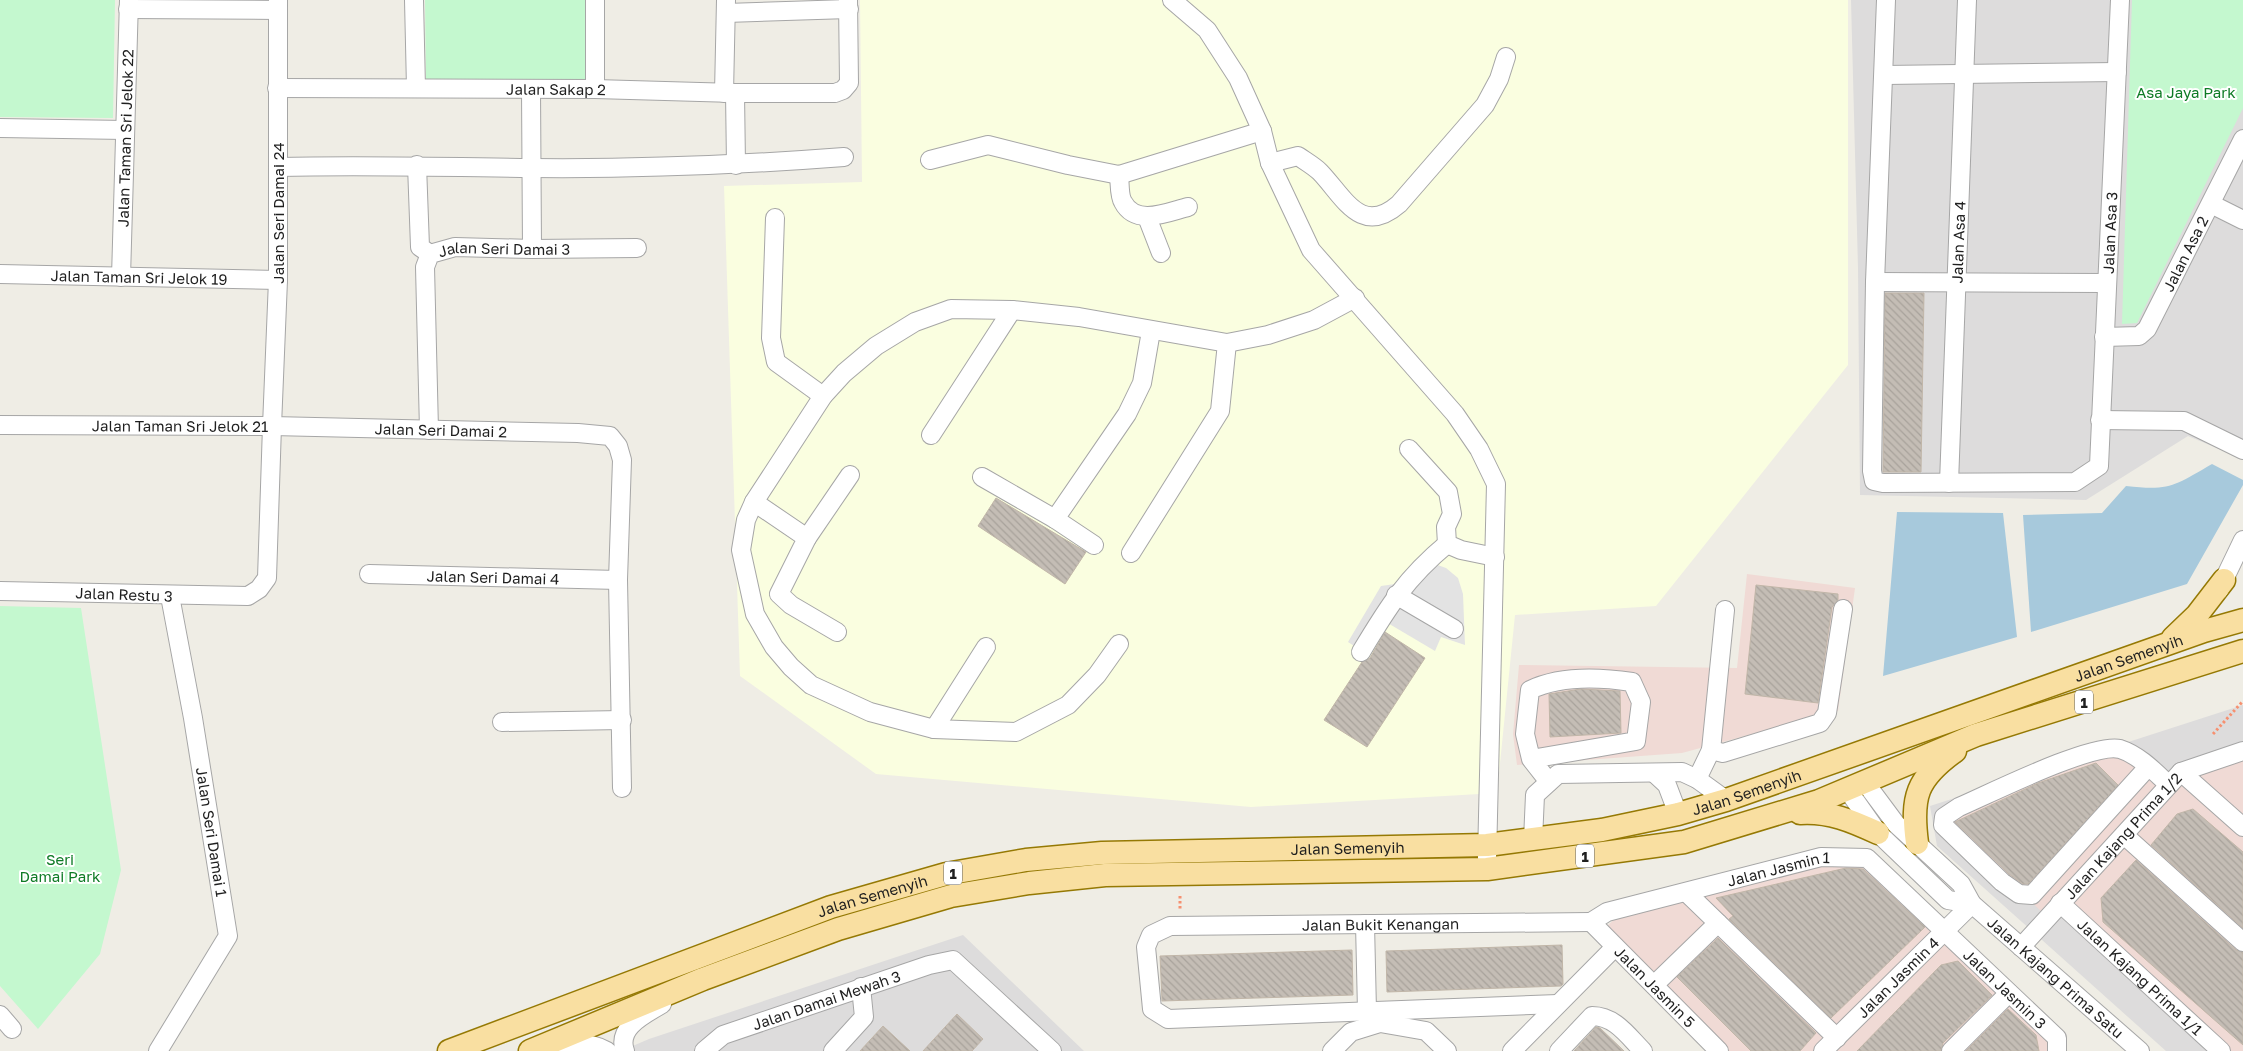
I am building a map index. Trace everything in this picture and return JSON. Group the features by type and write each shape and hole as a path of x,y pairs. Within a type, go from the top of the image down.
{"main road":[{"path":"2155,650 2179,634 2224,580"},
{"name":"Jalan Semenyih","path":"449,1051 831,906 946,874 1026,860 1102,852 1487,844 1533,840 1602,830 1678,814 1726,800 2155,650 2204,631 2239,631"},
{"name":"Jalan Semenyih","path":"530,1051 703,979 838,929 950,896 1029,883 1105,875 1487,869 1684,842 1819,802 1855,782 1976,735 2192,668 2239,631"},
{"path":"1917,843 1914,816 1917,795 1922,782 1944,759 1976,735"},
{"path":"1817,767 1855,782 1882,744"},
{"path":"1768,817 1805,812 1830,814 1878,832"}],"street":[{"path":"414,0 416,88"},
{"path":"594,0 595,89"},
{"path":"1172,0 1207,30 1238,78 1262,130 1270,163 1311,250 1455,414 1479,449 1496,484 1487,869"},
{"path":"1886,0 1885,75 1875,282 1872,471 1874,480 1883,483 1949,483"},
{"name":"Jalan Asa 4","path":"1949,483 1967,0"},
{"name":"Jalan Asa 3","path":"1949,483 2075,482 2099,466 2120,0"},
{"path":"128,4 278,5"},
{"name":"Jalan Taman Sri Jelok 22","path":"122,277 128,4"},
{"name":"Jalan Seri Damai 24","path":"272,426 278,280 278,5"},
{"path":"736,165 726,6 849,5"},
{"name":"Jalan Sakap 2","path":"278,88 531,88 730,93 835,93 844,90 849,83 849,5"},
{"path":"1270,163 1298,156 1319,171 1350,208 1374,218 1388,214 1399,204 1485,106 1499,79 1506,57"},
{"path":"1885,75 2117,72"},
{"path":"531,88 532,249"},
{"path":"0,128 125,130"},
{"path":"930,160 988,145 1068,166 1119,175 1262,130"},
{"name":"Jalan Asa 2","path":"2104,337 2138,336 2148,329 2243,139"},
{"path":"278,167 417,165 532,168 736,165 844,157"},
{"path":"417,165 420,247 430,254"},
{"path":"1119,175 1123,202 1134,213 1147,217 1188,207"},
{"path":"2211,204 2243,220"},
{"path":"1147,217 1161,253"},
{"path":"775,218 771,338 776,362 823,396"},
{"name":"Jalan Seri Damai 3","path":"428,430 425,267 430,254 455,247 532,249 637,248"},
{"name":"Jalan Taman Sri Jelok 19","path":"0,274 278,280"},
{"path":"1875,282 2107,283"},
{"path":"1119,644 1097,675 1068,705 1016,732 934,730 870,712 811,685 791,667 774,647 755,614 741,550 746,520 754,502 823,396 844,373 876,346 915,322 951,309 1012,310 1079,317 1227,343 1268,335 1314,320 1355,298"},
{"path":"931,435 1012,310"},
{"path":"1055,519 1127,414 1142,383 1151,331"},
{"path":"1131,553 1220,412 1227,343"},
{"path":"2100,420 2184,422 2243,450"},
{"name":"Jalan Taman Sri Jelok 21","path":"0,425 272,426 267,578 259,589 248,596"},
{"name":"Jalan Seri Damai 2","path":"272,426 610,436 618,446 622,460 618,580"},
{"path":"1408,449 1448,492 1452,514 1446,527 1447,544"},
{"path":"837,632 791,604 780,594 807,538 850,475"},
{"path":"982,476 1055,519 1094,545"},
{"path":"754,502 807,538"},
{"path":"2204,631 2224,580 2243,540"},
{"path":"1447,544 1461,550 1494,557"},
{"path":"1361,652 1396,595 1424,563 1447,544"},
{"name":"Jalan Seri Damai 4","path":"369,574 618,580"},
{"path":"618,580 622,788"},
{"name":"Jalan Restu 3","path":"0,591 170,596 248,596"},
{"path":"1396,595 1454,629"},
{"name":"Jalan Seri Damai 1","path":"158,1051 228,936 195,728 170,596"},
{"path":"1711,750 1723,753 1820,723 1827,713 1843,609"},
{"path":"1697,779 1711,750 1725,610"},
{"path":"934,730 986,647"},
{"path":"1531,759 1636,741 1641,702 1632,682 1602,678 1547,682 1530,690 1526,734 1531,759 1549,782"},
{"path":"502,722 622,720"},
{"path":"2148,767 2032,895 2019,894 2007,886 1943,825 1944,817 1952,810 2090,752 2107,748 2119,749 2133,755 2148,767 2175,778 2243,827"},
{"name":"Jalan Kajang Prima 1/2","path":"2021,946 2175,778 2243,751"},
{"path":"1533,840 1535,795 1558,774 1682,772 1697,779 1726,800"},
{"path":"1654,773 1667,785 1678,814"},
{"path":"1855,782 1878,832 1948,900 1972,904"},
{"name":"Jalan Kajang Prima Satu","path":"1855,782 1896,824 1961,884 1972,904 2134,1049"},
{"path":"2124,835 2243,942"},
{"name":"Jalan Jasmin 1","path":"1591,922 1607,912 1822,857 1867,858 1944,932"},
{"path":"1687,892 1836,1038"},
{"name":"Jalan Kajang Prima 1/1","path":"2060,903 2221,1051"},
{"name":"Jalan Jasmin 4","path":"1824,1051 1972,904"},
{"name":"Jalan Bukit Kenangan","path":"1367,1012 1168,1019 1152,1009 1146,947 1152,935 1170,926 1591,922"},
{"name":"Jalan Jasmin 5","path":"1591,922 1719,1051"},
{"path":"1654,985 1718,923"},
{"path":"1365,924 1367,1012 1558,1004"},
{"name":"Jalan Jasmin 3","path":"1944,932 2058,1038 2057,1051"},
{"path":"1512,1051 1615,947"},
{"name":"Jalan Damai Mewah 3","path":"704,1051 723,1035 929,964 953,960 1044,1048"},
{"path":"625,1051 623,1038 634,1022 703,979"},
{"path":"833,1051 864,1017 861,987"},
{"path":"1951,1051 2009,993"},
{"path":"0,1015 12,1029"},
{"path":"1559,1051 1592,1016 1604,1016 1614,1021 1643,1051"},
{"path":"1332,1051 1351,1032 1380,1023 1426,1031 1441,1049"},
{"path":"530,1051 580,1043 596,1045 608,1051"}],"path":[{"path":"2213,734 2243,701"}],"shaded area":[{"path":"860,0 1848,0 1848,365 1656,606 1515,615 1497,793 1251,807 876,774 740,676 724,186 862,182"},
{"path":"1851,0 2243,0 2243,459 2188,436 2086,500 1860,495 1858,268"},
{"path":"1418,558 1446,568 1458,578 1463,594 1465,645 1441,637 1435,651 1386,622 1365,653 1348,642 1381,586 1402,583"},
{"path":"1747,574 1855,588 1838,711 1682,753 1517,765 1513,734 1519,665 1737,668"},
{"path":"2243,705 2243,1051 2166,1051 1937,846 1930,806"},
{"path":"2121,754 2170,792 2194,774 2243,758 2243,1051 2231,1051 2058,894 2041,911 1945,822 2081,760"},
{"path":"1868,862 2050,1039 2050,1051 1729,1051 1606,927 1619,915 1825,864"},
{"path":"963,935 1084,1051 621,1051 649,1039"}],"green space":[{"path":"0,0 115,0 113,118 0,117"},
{"path":"425,0 586,0 587,80 426,80"},
{"name":"Asa Jaya Park","path":"2132,0 2243,0 2243,108 2137,323 2122,324"},
{"name":"Seri Damai Park","path":"0,606 81,608 121,870 100,954 38,1029 0,986"}],"water":[{"path":"2212,464 2243,480 2243,485 2187,584 2031,632 2023,515 2102,513 2126,486 2153,488 2171,485"},
{"path":"1897,512 2003,513 2017,637 1883,676"}],"building":[{"path":"1885,293 1924,293 1921,472 1883,472"},
{"path":"996,498 1086,552 1065,584 978,526"},
{"path":"1756,585 1838,594 1838,600 1832,607 1818,703 1745,694"},
{"path":"1385,632 1425,658 1367,747 1324,720 1362,662 1370,658"},
{"path":"1581,689 1620,691 1621,733 1550,737 1549,694"},
{"path":"2096,763 2118,785 2028,884 2023,884 2009,874 1955,822 2038,783"},
{"path":"2193,809 2243,852 2243,928 2151,845 2177,814"},
{"path":"2136,860 2236,950 2243,952 2243,1045 2103,922 2101,898"},
{"path":"1846,868 1863,869 1925,927 1831,1018 1729,919 1733,916 1716,898"},
{"path":"1718,938 1816,1033 1800,1051 1751,1051 1677,977"},
{"path":"1562,945 1563,984 1561,986 1387,992 1386,951"},
{"path":"1352,950 1353,995 1162,1001 1160,956"},
{"path":"1958,961 1992,995 1943,1043 1941,1051 1857,1051 1941,965"},
{"path":"2008,1009 2036,1035 2039,1051 1966,1051"},
{"path":"957,1014 983,1039 972,1051 923,1051"},
{"path":"883,1026 910,1051 860,1051"},
{"path":"1596,1027 1600,1028 1624,1051 1574,1051"}]}
